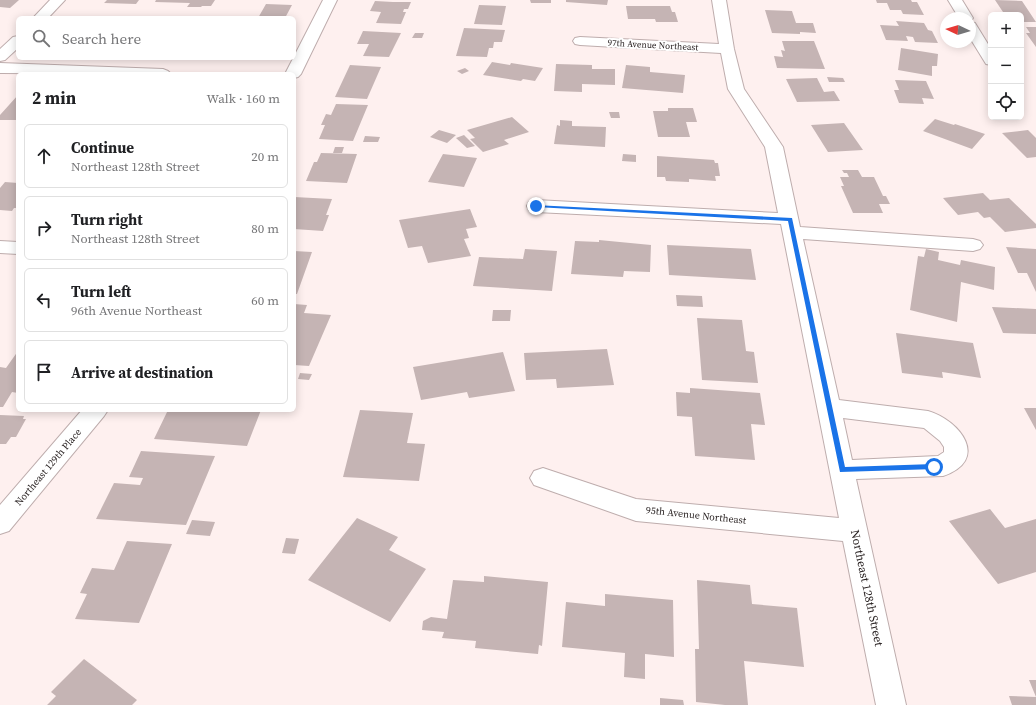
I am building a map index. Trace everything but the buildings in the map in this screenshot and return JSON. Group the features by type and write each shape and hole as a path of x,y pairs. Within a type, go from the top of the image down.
{"street":[{"path":"42,16 58,0"},
{"path":"294,72 330,0"},
{"name":"Northeast 128th Street","path":"719,0 727,49 736,89 774,146 792,226 891,705"},
{"path":"955,0 962,12"},
{"path":"976,36 988,56"},
{"name":"97th Avenue Northeast","path":"580,41 727,49"},
{"path":"0,57 16,42"},
{"path":"0,68 109,72"},
{"path":"536,206 792,226 973,245"},
{"path":"0,248 16,248"},
{"path":"829,408 928,420 948,432 957,449 956,456 951,462 943,466 842,470"},
{"name":"Northeast 129th Place","path":"0,523 94,412"},
{"name":"95th Avenue Northeast","path":"543,478 636,510 855,531"}],"route":[{"path":"536,206 790,219 842,470 934,467"}]}
